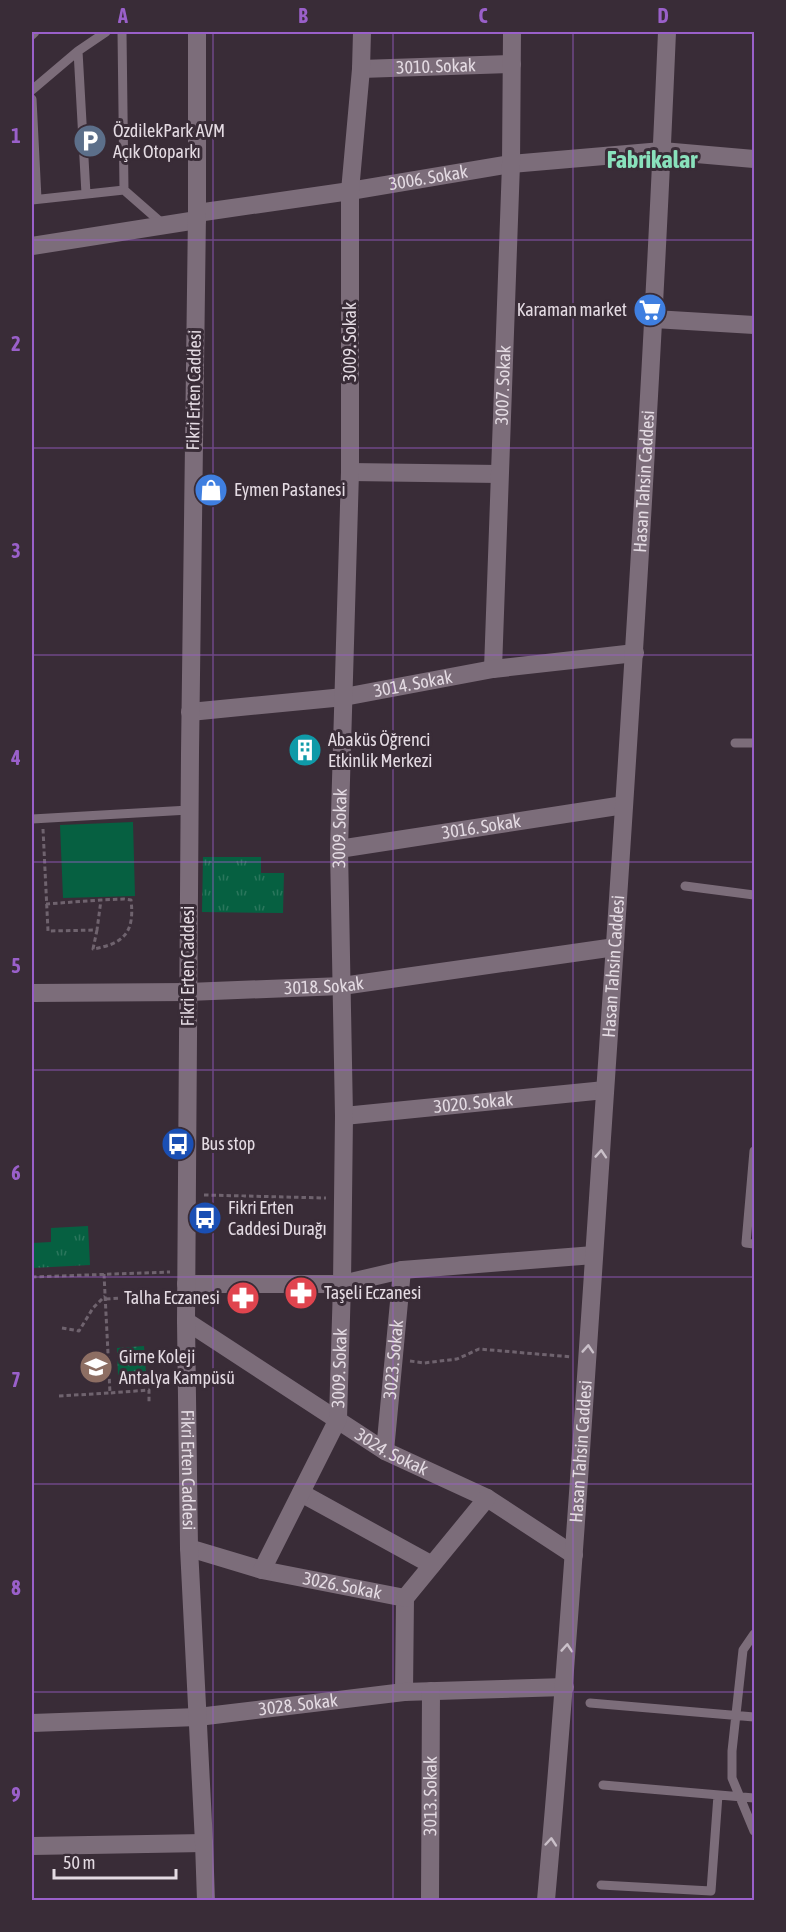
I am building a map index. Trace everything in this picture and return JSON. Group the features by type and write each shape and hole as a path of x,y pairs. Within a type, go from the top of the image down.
{"street":[{"name":"Fikri Erten Caddesi","path":"197,32 186,1320 189,1548 206,1900"},
{"name":"3009. Sokak","path":"262,1570 338,1419 344,1116 339,849 350,472 350,191 362,32"},
{"name":"3007. Sokak","path":"493,669 512,164 512,32"},
{"name":"Hasan Tahsin Caddesi","path":"546,1900 565,1687 635,653 667,32"},
{"name":"3010. Sokak","path":"361,69 512,64"},
{"name":"3006. Sokak","path":"32,246 512,164 662,151 754,159"},
{"path":"654,319 754,325"},
{"path":"350,472 499,474"},
{"name":"3014. Sokak","path":"190,712 344,697 493,669 635,653"},
{"name":"3016. Sokak","path":"339,849 624,805"},
{"name":"3018. Sokak","path":"32,993 188,992 342,986 615,947"},
{"name":"3020. Sokak","path":"344,1116 605,1090"},
{"path":"186,1277 342,1284 402,1270 594,1255"},
{"name":"3023. Sokak","path":"385,1451 402,1270"},
{"name":"3024. Sokak","path":"186,1320 385,1451 487,1498 574,1555"},
{"path":"301,1493 432,1564"},
{"path":"405,1598 487,1498"},
{"name":"3026. Sokak","path":"189,1548 262,1570 405,1598 404,1692"},
{"name":"3028. Sokak","path":"32,1723 198,1717 404,1692 565,1687"},
{"name":"3013. Sokak","path":"430,1900 431,1691"},
{"path":"32,1846 204,1843"}],"lane":[{"path":"32,35 35,32"},
{"path":"32,90 78,51 106,32"},
{"path":"122,32 124,190"},
{"path":"78,51 86,194"},
{"path":"32,99 34,199 124,190 164,225"},
{"path":"735,742 754,743"},
{"path":"32,819 189,810"},
{"path":"685,886 754,895"},
{"path":"754,1151 746,1243 754,1244"},
{"path":"754,1634 743,1650 732,1751 732,1778 754,1831"},
{"path":"590,1703 754,1717"},
{"path":"603,1785 754,1798"},
{"path":"601,1885 711,1891 718,1795"}],"path":[{"path":"42,819 48,931 97,930"},
{"path":"46,904 124,898 131,900 129,930 122,939 115,943 93,949 101,900"},
{"path":"187,1195 343,1198"},
{"path":"32,1277 104,1274 186,1277"},
{"path":"104,1274 110,1393"},
{"path":"62,1328 79,1331 93,1308 106,1298 120,1298"},
{"path":"394,1358 423,1363 457,1359 479,1349 587,1358"},
{"path":"59,1396 149,1390 149,1404"}],"green space":[{"path":"133,822 135,896 63,898 60,825"},
{"path":"203,857 261,857 261,873 284,873 283,913 202,912"},
{"path":"88,1226 90,1265 32,1268 32,1243 51,1242 51,1228"},
{"path":"144,1346 146,1373 118,1375 117,1348"}],"place":[{"name":"ÖzdilekPark AVM Açık Otoparkı","path":"90,141"},
{"name":"Karaman market","path":"650,310"},
{"name":"Eymen Pastanesi","path":"211,490"},
{"name":"Abaküs Öğrenci Etkinlik Merkezi","path":"305,750"},
{"name":"Bus stop","path":"178,1144"},
{"name":"Fikri Erten Caddesi Durağı","path":"205,1218"},
{"name":"Taşeli Eczanesi","path":"301,1293"},
{"name":"Talha Eczanesi","path":"243,1298"},
{"name":"Girne Koleji Antalya Kampüsü","path":"96,1367"}],"district":[{"name":"Fabrikalar","path":"652,160"}]}
